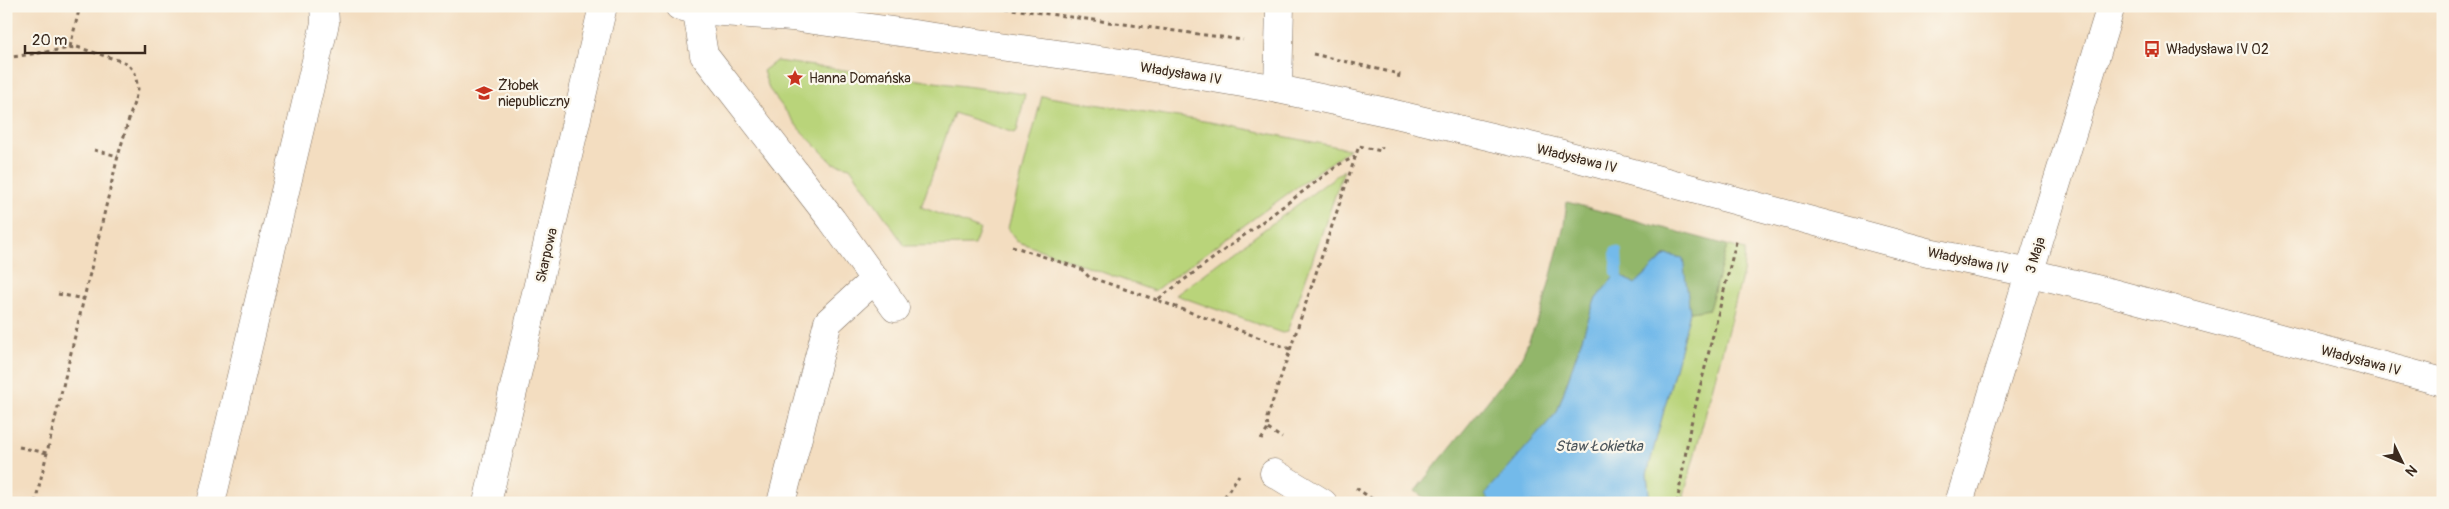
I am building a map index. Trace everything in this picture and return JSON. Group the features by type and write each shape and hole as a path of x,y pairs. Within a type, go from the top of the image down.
{"street":[{"path":"211,503 325,23 324,6"},
{"name":"Skarpowa","path":"487,503 604,6"},
{"path":"1278,89 1280,6"},
{"name":"3 Maja","path":"1959,503 2004,349 2030,273 2111,6"},
{"path":"690,8 704,55 832,220 895,308"},
{"name":"Władysława IV","path":"690,8 792,17 1136,66 1278,89 1546,150 1928,252 2030,273 2443,382"},
{"path":"781,503 828,322 875,279"},
{"path":"1274,473 1323,503"}],"path":[{"path":"70,47 80,6"},
{"path":"989,6 1248,41"},
{"path":"6,58 70,47 127,64 135,73 138,89 118,156 35,503"},
{"path":"1309,53 1399,74"},
{"path":"1268,429 1267,418 1359,146 1381,151"},
{"path":"94,150 118,156"},
{"path":"1157,300 1340,164 1355,157"},
{"path":"1677,503 1692,419 1738,235"},
{"path":"1012,246 1080,269 1089,276 1290,349"},
{"path":"58,294 84,299"},
{"path":"20,447 47,453"}],"green space":[{"path":"776,61 1025,94 1017,131 1014,133 954,113 921,207 980,229 974,245 905,246 850,167 833,163 800,130 769,89 763,71"},
{"path":"1042,96 1210,122 1349,149 1154,291 1016,241 1008,228"},
{"path":"1344,170 1287,332 1282,333 1176,295"},
{"path":"1567,202 1727,245 1709,309 1690,312 1682,258 1666,255 1635,284 1618,273 1595,300 1557,412 1486,494 1491,503 1431,503 1415,491 1520,361 1543,307 1564,225"},
{"path":"1727,245 1745,250 1743,273 1684,495 1686,503 1650,503 1647,474 1690,312 1709,309"}],"water":[{"name":"Staw Łokietka","path":"1666,255 1683,258 1690,312 1647,474 1650,503 1491,503 1485,494 1557,412 1595,300 1617,273 1635,284"}],"waterway":[{"path":"1616,252 1617,273"}],"place":[{"name":"Władysława IV 02","path":"2152,49"},
{"name":"Hanna Domańska","path":"795,78"},
{"name":"Żłobek niepubliczny","path":"484,93"}]}
